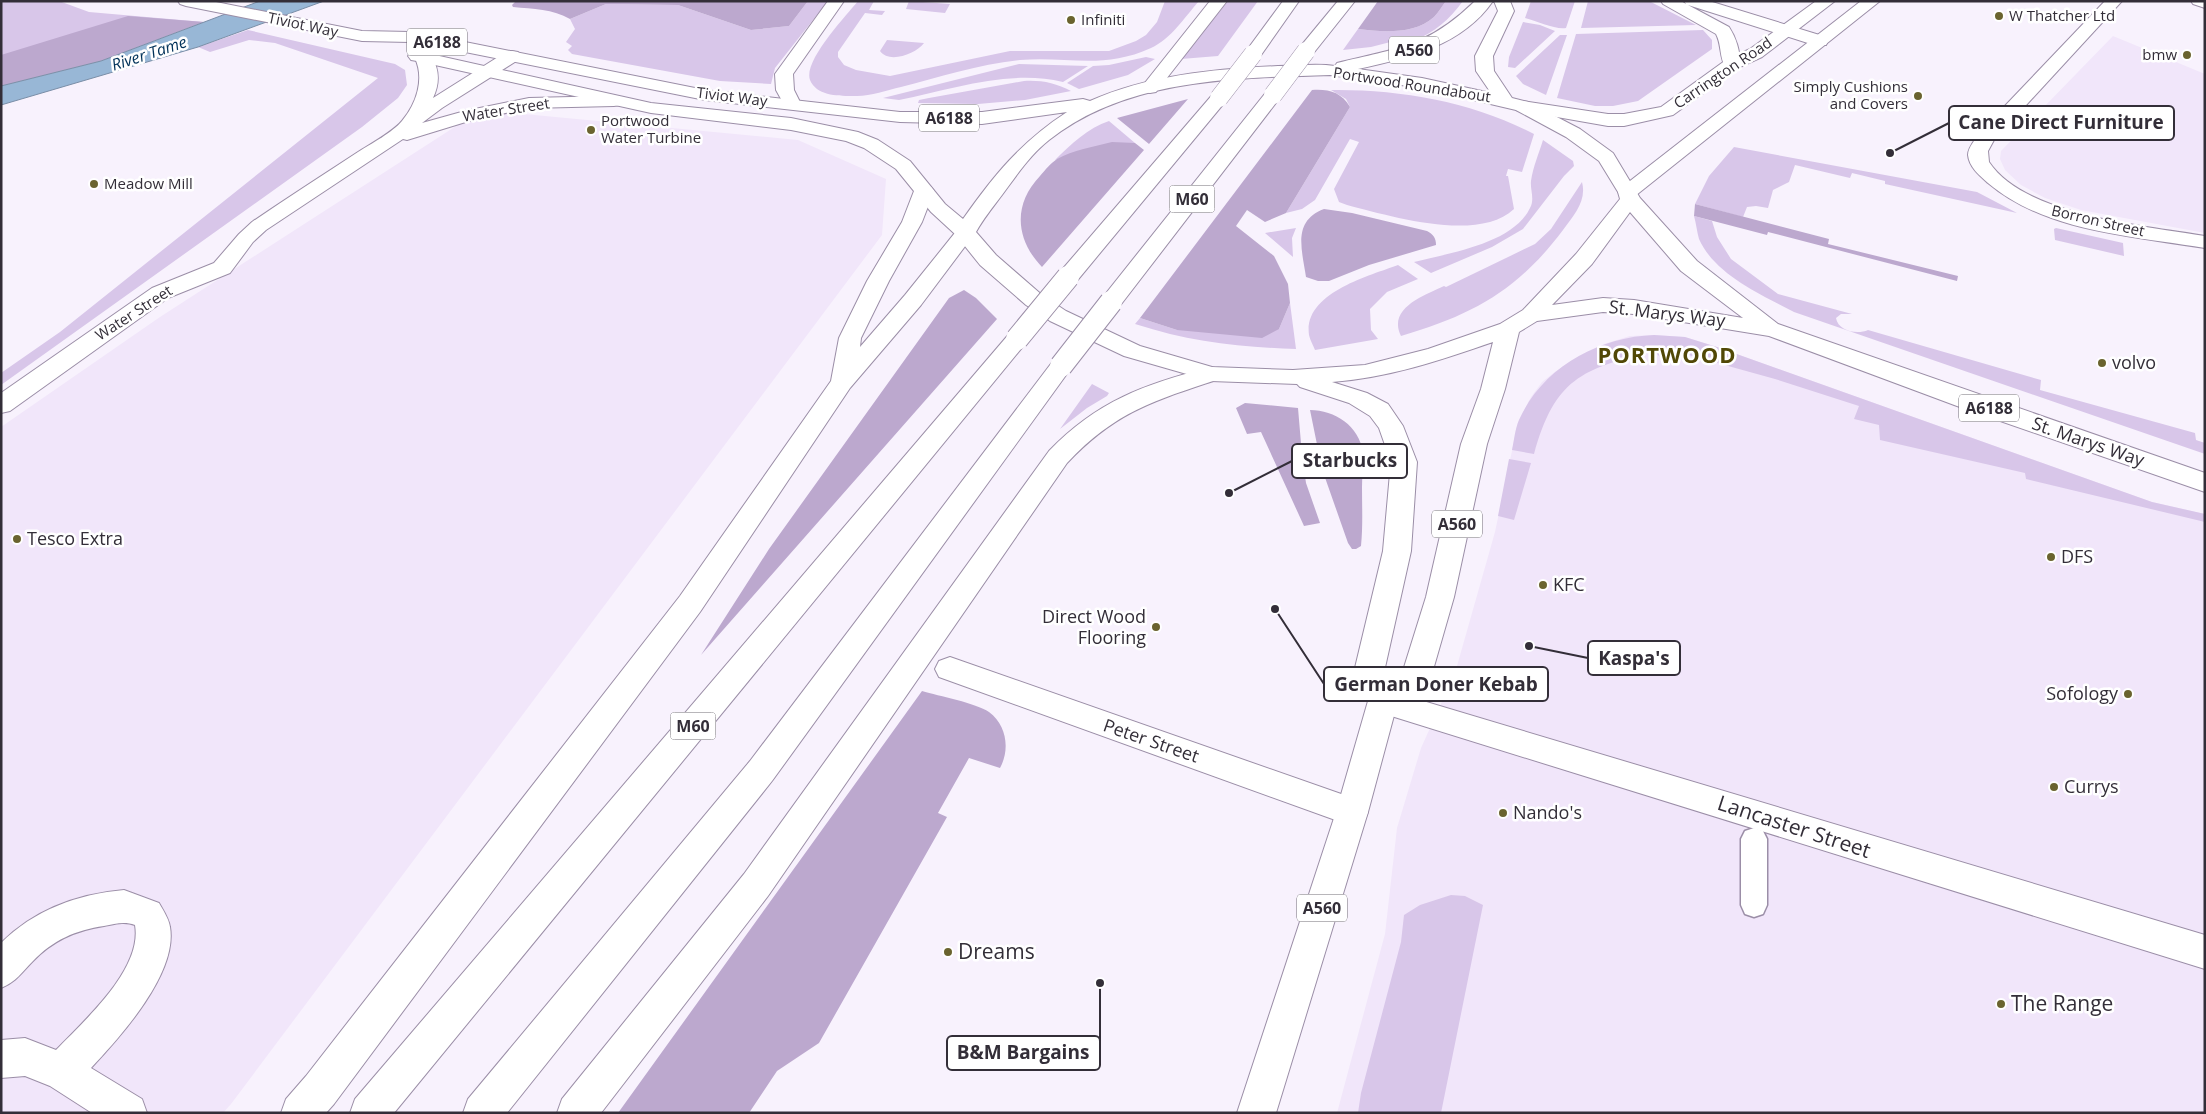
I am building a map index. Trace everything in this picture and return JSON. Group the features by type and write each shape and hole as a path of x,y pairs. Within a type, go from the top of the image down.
{"main road":[{"path":"792,104 785,90 784,74 836,1"},
{"path":"1150,88 1219,1"},
{"name":"M60","path":"369,1113 1219,98 1291,1"},
{"name":"M60","path":"482,1113 760,771 1061,366 1347,1"},
{"name":"A560","path":"1330,70 1408,52 1433,42 1451,32 1485,1"},
{"path":"1502,1 1506,10 1484,56 1485,71 1513,103"},
{"path":"1669,1 1723,31 1729,42 1732,64"},
{"path":"1692,1 1786,30 1827,35"},
{"path":"1743,1 1801,19 1827,35"},
{"name":"Carrington Road","path":"1513,103 1608,120 1624,120 1667,111 1732,64 1756,53 1827,1"},
{"name":"Carrington Road","path":"1629,196 1739,103 1872,1"},
{"name":"Borron Street","path":"2114,1 1987,136 1980,146 1978,156 1981,166 2008,190 2051,211 2099,224 2205,242"},
{"path":"2199,1 2205,4"},
{"name":"Tiviot Way","path":"193,2 362,36 410,38 512,56 696,94 900,117 941,119 1004,116 1106,100"},
{"name":"Tiviot Way","path":"362,36 389,50 614,101 651,108 827,129 851,136 871,144 902,165 938,208 965,232"},
{"name":"Water Street","path":"1,405 160,293 222,268 259,226 389,140 410,122 512,56"},
{"name":"Water Street","path":"410,122 424,98 431,78 431,72 424,58"},
{"name":"Water Street","path":"429,126 489,92 533,60"},
{"name":"Portwood Roundabout","path":"310,1102 690,604 842,382 913,300 1011,168 1034,144 1068,118 1106,100 1150,88 1218,75 1268,71 1330,70 1422,83 1513,103 1572,133 1606,157 1629,196"},
{"name":"Water Street","path":"389,140 465,116 529,103 614,101"},
{"path":"842,382 850,338 878,281 912,222 919,184"},
{"path":"965,232 994,264 1034,300 1058,316 1132,351 1210,374 1292,377 1365,372 1436,354 1508,329 1531,315 1584,259 1629,196"},
{"name":"St. Marys Way","path":"1629,196 1689,266 1774,330"},
{"name":"St. Marys Way","path":"1531,315 1602,305 1634,307 1774,330 1966,400 2205,483"},
{"name":"A560","path":"1256,1113 1352,812 1382,701 1414,684 1440,597 1474,444 1493,388 1508,329"},
{"path":"576,1113 756,885 1058,457 1077,435 1098,418 1132,399 1210,374"},
{"path":"1292,377 1358,398 1379,410 1391,426 1404,462 1396,551 1369,672 1382,701"},
{"name":"Peter Street","path":"950,669 1352,812"},
{"name":"Lancaster Street","path":"1382,701 2205,952"},
{"path":"1,971 15,952 37,933 66,919 95,910 129,906 147,914 153,928 152,950 144,971 112,1017 62,1071"},
{"path":"1,1059 25,1057 62,1071 128,1113"}],"street":[{"path":"1754,839 1754,906"}],"shaded area":[{"path":"1,1 59,1 89,12 204,22 1,86"},
{"path":"516,1 808,1 789,26 751,30 678,5 606,4 570,19 550,11 513,7 512,5"},
{"path":"808,1 828,1 775,68 771,84 720,81 572,54 568,50 572,46 566,42 575,29 570,19 606,4 678,5 751,30 789,26"},
{"path":"858,1 874,1 869,10 885,11 882,15 865,13 838,52 838,57 844,65 856,70 890,76 1010,51 1109,51 1136,41 1146,35 1157,22 1165,1 1199,1 1177,28 1165,39 1151,48 1134,55 1117,59 1085,61 1020,60 975,68 868,95 844,96 824,93 813,86 810,80 813,62 827,39"},
{"path":"909,1 950,4 945,13 906,9"},
{"path":"1228,1 1258,1 1218,56 1181,59"},
{"path":"1378,1 1446,1 1434,17 1417,27 1398,31 1358,29"},
{"path":"1446,1 1463,1 1441,25 1428,34 1413,41 1406,38 1371,47 1343,50 1358,29 1398,31 1417,27 1434,17"},
{"path":"1531,1 1575,1 1566,28 1552,27 1525,18"},
{"path":"1588,1 1649,1 1696,25 1581,28"},
{"path":"128,16 204,22 101,61 1,86 1,55"},
{"path":"1523,22 1540,25 1555,31 1515,68 1508,67 1509,57"},
{"path":"248,30 395,64 405,70 407,85 398,98 362,127 1,385 1,373 60,332 378,78 275,43 249,40 210,52 198,47"},
{"path":"1703,30 1712,40 1712,49 1638,101 1613,106 1595,106 1557,98 1576,34"},
{"path":"1560,35 1567,35 1546,95 1523,84 1516,76"},
{"path":"2113,36 2205,74 2205,233 2081,210 2045,198 2021,185 2005,170 2000,159 2001,151"},
{"path":"887,40 924,43 909,54 890,57 880,51"},
{"path":"1146,57 1155,59 1128,75 1079,89 1067,83 1093,66 1109,65"},
{"path":"1019,64 1088,66 1063,82 1043,79 1002,79 960,86 899,100 883,98"},
{"path":"1024,81 1048,83 1071,91 1025,100 978,104 918,103 919,100"},
{"path":"1312,90 1334,92 1343,98 1350,107 1286,213 1265,222 1247,210 1236,226 1274,256 1288,284 1290,303 1279,329 1262,338 1177,330 1140,318"},
{"path":"1331,90 1383,92 1436,100 1486,113 1534,134 1522,172 1508,169 1506,176 1508,176 1514,209 1498,219 1479,224 1457,226 1409,220 1339,202 1334,189 1359,142 1350,139 1315,200 1302,209 1286,213 1350,107 1346,99"},
{"path":"1188,99 1149,144 1117,118"},
{"path":"481,110 798,140 886,179 882,235 223,1113 1,1113 1,427 160,317"},
{"path":"1109,121 1135,143 1095,147 1055,160 1087,132"},
{"path":"1543,140 1573,161 1574,166 1523,229 1492,247 1431,273 1414,262 1462,250 1495,239 1522,220 1531,205 1532,176"},
{"path":"1112,142 1135,143 1144,150 1042,267 1026,245 1022,233 1022,210 1025,198 1031,187 1057,159 1076,151"},
{"path":"1734,147 1977,192 2017,213 1885,184 1885,181 1852,173 1850,178 1795,165 1789,182 1773,190 1768,208 1747,207 1743,217 1695,204 1709,176"},
{"path":"1582,182 1583,195 1578,208 1546,251 1529,269 1492,298 1472,309 1427,328 1401,336 1398,326 1399,318 1403,310 1410,304 1418,298 1444,286 1446,287 1535,244 1551,229"},
{"path":"1695,204 1829,239 1828,244 1958,276 1957,281 1768,232 1767,235 1694,216"},
{"path":"1324,209 1352,213 1427,231 1434,236 1436,245 1369,265 1329,281 1318,281 1306,277 1302,237 1307,221 1314,214"},
{"path":"1694,216 1712,221 1717,237 1731,259 1778,294 1852,314 1841,314 1836,318 1837,322 1844,329 1854,332 1868,330 2041,380 2040,390 2195,433 2196,440 2205,443 2205,454 1794,312 1740,283 1716,263 1706,252 1699,239"},
{"path":"1296,228 1292,238 1293,257 1265,233"},
{"path":"2054,229 2123,243 2124,256 2055,240"},
{"path":"1398,265 1418,279 1387,292 1370,309 1371,330 1378,339 1315,350 1309,335 1310,320 1316,308 1340,288"},
{"path":"964,290 976,298 997,319 701,655 769,549 949,298"},
{"path":"1290,303 1296,349 1254,347 1195,339 1135,324 1140,318 1177,330 1279,329"},
{"path":"1654,335 1685,337 1717,347 2152,502 2205,514 2205,522 2026,479 2025,473 1880,440 1879,425 1854,419 1859,406 1775,379 1674,351 1667,364 1654,351 1607,364 1574,381 1562,393 1551,409 1534,454 1512,450 1519,420 1529,402 1542,385 1557,371 1593,349 1633,337"},
{"path":"1630,336 1685,337 1717,347 2152,502 2205,514 2205,1113 1337,1113 1385,934 1397,828 1421,748 1455,673 1495,532 1518,422 1531,397 1542,382 1556,371 1604,344"},
{"path":"1092,384 1109,393 1060,429"},
{"path":"1245,403 1298,408 1306,483 1320,523 1304,526 1261,432 1247,434 1236,408"},
{"path":"1310,410 1337,416 1351,427 1361,443 1363,452 1362,531 1361,546 1356,549 1352,549 1348,543 1322,469"},
{"path":"1509,459 1531,463 1514,520 1498,516"},
{"path":"922,691 967,703 989,712 995,717 1000,724 1005,738 1006,746 1003,761 1000,768 969,758 938,813 947,817 819,1043 777,1071 749,1113 618,1113"},
{"path":"1451,895 1465,896 1483,905 1441,1113 1358,1113 1361,1093 1401,942 1404,915 1420,905"}],"water":[{"name":"River Tame","path":"260,1 324,1 198,47 1,105 1,86 101,61"}],"place":[{"name":"W Thatcher Ltd","path":"1999,16"},
{"name":"Infiniti","path":"1071,20"},
{"name":"bmw","path":"2187,55"},
{"name":"Simply Cushions and Covers","path":"1918,96"},
{"name":"Portwood Water Turbine","path":"591,130"},
{"name":"Cane Direct Furniture","path":"1890,153"},
{"name":"Meadow Mill","path":"94,184"},
{"name":"volvo","path":"2102,363"},
{"name":"Starbucks","path":"1229,493"},
{"name":"Tesco Extra","path":"17,539"},
{"name":"DFS","path":"2051,557"},
{"name":"KFC","path":"1543,585"},
{"name":"German Doner Kebab","path":"1275,609"},
{"name":"Direct Wood Flooring","path":"1156,627"},
{"name":"Kaspa's","path":"1529,646"},
{"name":"Sofology","path":"2128,694"},
{"name":"Currys","path":"2054,787"},
{"name":"Nando's","path":"1503,813"},
{"name":"Dreams","path":"948,952"},
{"name":"B&M Bargains","path":"1100,983"},
{"name":"The Range","path":"2001,1004"}],"district":[{"name":"PORTWOOD","path":"1667,355"}]}
